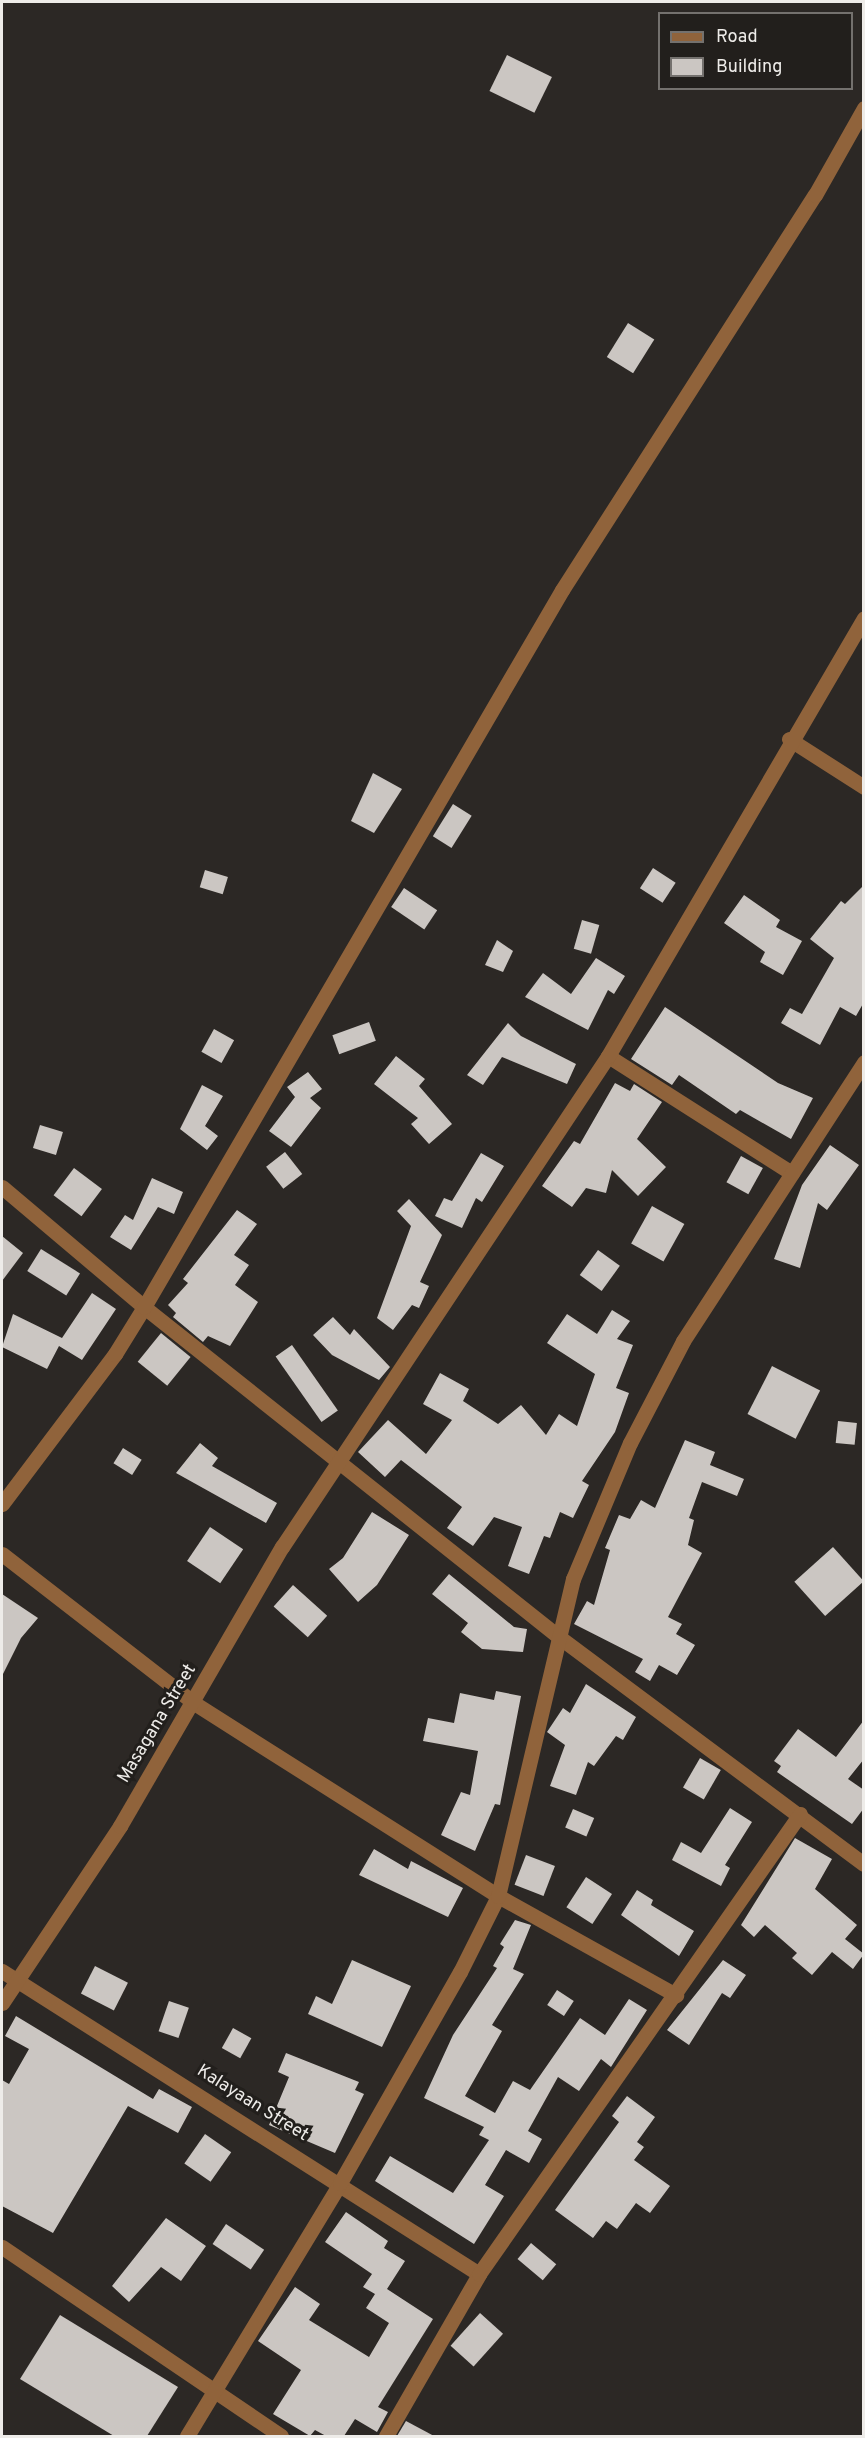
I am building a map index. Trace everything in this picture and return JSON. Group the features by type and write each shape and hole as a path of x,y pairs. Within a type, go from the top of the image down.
{"street":[{"path":"2,1504 115,1354 562,590 814,195 864,108"},
{"name":"Masagana Street","path":"2,2004 15,1980 120,1826 194,1703 282,1547 608,1056 789,739 864,618"},
{"path":"789,739 864,787"},
{"path":"608,1056 792,1173"},
{"path":"187,2436 216,2391 250,2326 340,2183 460,1972 498,1896 573,1579 655,1392 864,1062"},
{"path":"2,1187 144,1307 559,1637 800,1814 864,1864"},
{"path":"2,1554 194,1703 498,1896 675,1995"},
{"path":"386,2436 479,2274 800,1814"},
{"name":"Kalayaan Street","path":"2,1971 340,2183 479,2274"},
{"path":"2,2247 281,2436"}],"building":[{"path":"507,55 552,77 534,113 489,91"},
{"path":"628,323 654,339 633,373 607,357"},
{"path":"373,773 402,789 374,833 351,821"},
{"path":"453,804 472,816 452,848 433,836"},
{"path":"653,868 676,883 663,903 640,888"},
{"path":"205,870 228,877 223,894 200,887"},
{"path":"864,885 864,1002 856,1016 840,1007 820,1045 781,1023 790,1008 802,1014 834,958 810,939 841,901 845,904"},
{"path":"404,888 437,910 424,929 391,907"},
{"path":"744,895 780,920 776,927 802,941 783,975 760,962 765,952 724,923"},
{"path":"582,920 599,925 591,954 574,949"},
{"path":"497,940 513,951 503,972 485,965"},
{"path":"596,958 625,976 614,994 608,990 588,1030 525,997 543,973 571,994"},
{"path":"665,1007 778,1083 813,1098 791,1139 740,1110 736,1114 679,1075 672,1085 631,1059"},
{"path":"369,1022 376,1041 339,1054 332,1035"},
{"path":"508,1023 521,1036 576,1064 567,1084 502,1057 483,1085 467,1075"},
{"path":"214,1029 234,1040 222,1063 201,1052"},
{"path":"396,1056 425,1079 419,1086 452,1124 429,1144 411,1124 418,1118 374,1084"},
{"path":"308,1072 322,1089 310,1098 321,1108 291,1147 269,1131 295,1097 287,1087"},
{"path":"615,1083 630,1091 634,1084 662,1102 637,1139 666,1167 638,1196 612,1170 606,1193 586,1188 572,1207 542,1186 574,1141 580,1144"},
{"path":"202,1085 223,1096 205,1126 218,1136 207,1150 180,1129"},
{"path":"40,1125 63,1132 56,1155 33,1148"},
{"path":"830,1145 859,1165 827,1210 818,1203 800,1268 774,1259 802,1185"},
{"path":"285,1152 302,1174 283,1189 266,1167"},
{"path":"481,1153 504,1166 482,1202 476,1198 462,1228 435,1216 444,1198 452,1201"},
{"path":"741,1156 763,1168 748,1194 726,1182"},
{"path":"74,1168 102,1189 81,1216 54,1195"},
{"path":"152,1178 183,1192 174,1214 158,1207 131,1250 110,1237 125,1215 133,1220"},
{"path":"409,1199 442,1235 420,1282 429,1286 419,1308 412,1305 393,1330 377,1318 411,1226 397,1211"},
{"path":"652,1206 684,1224 664,1262 631,1244"},
{"path":"237,1210 257,1224 234,1255 249,1265 235,1285 258,1302 230,1346 208,1336 203,1342 173,1317 176,1313 168,1305 188,1283 183,1279"},
{"path":"2,1236 23,1253 2,1281"},
{"path":"41,1249 80,1273 66,1295 27,1271"},
{"path":"598,1250 620,1266 602,1291 580,1275"},
{"path":"92,1293 116,1309 82,1360 59,1346 47,1369 2,1347 13,1314 62,1338"},
{"path":"612,1310 630,1321 617,1339 633,1345 616,1388 629,1393 615,1432 582,1481 589,1485 573,1518 560,1512 550,1538 544,1536 529,1574 508,1566 522,1527 494,1517 473,1546 447,1528 462,1507 401,1460 385,1477 358,1452 388,1420 426,1454 452,1420 423,1404 440,1373 469,1389 463,1401 498,1424 521,1405 546,1435 559,1414 577,1426 595,1374 547,1343 567,1314 597,1334"},
{"path":"333,1317 350,1335 354,1329 390,1367 379,1380 332,1355 313,1335"},
{"path":"161,1333 191,1357 167,1386 138,1362"},
{"path":"292,1345 338,1411 322,1422 276,1356"},
{"path":"772,1366 820,1391 796,1439 747,1414"},
{"path":"838,1421 857,1423 855,1445 836,1443"},
{"path":"685,1440 715,1452 710,1465 744,1479 737,1496 702,1482 689,1518 694,1520 688,1545 702,1553 668,1617 682,1624 676,1634 695,1645 677,1675 659,1665 650,1681 635,1672 643,1659 574,1624 587,1601 594,1605 610,1550 605,1548 619,1515 630,1519 641,1500 655,1508"},
{"path":"200,1443 218,1458 212,1466 277,1503 266,1523 176,1473"},
{"path":"123,1448 142,1460 132,1475 113,1463"},
{"path":"372,1512 409,1535 377,1585 358,1602 329,1569 343,1558"},
{"path":"210,1527 243,1549 220,1583 187,1561"},
{"path":"833,1547 864,1581 825,1616 794,1582"},
{"path":"449,1574 514,1627 527,1629 523,1652 482,1649 461,1632 468,1623 432,1594"},
{"path":"293,1585 327,1616 308,1637 274,1607"},
{"path":"2,1594 38,1618 21,1638 2,1676"},
{"path":"586,1684 636,1717 623,1740 616,1736 594,1766 588,1762 576,1795 550,1786 565,1745 547,1732 563,1708 570,1713"},
{"path":"496,1691 521,1696 500,1805 495,1804 475,1851 441,1835 461,1792 470,1795 478,1751 423,1741 428,1718 454,1723 460,1693 494,1700"},
{"path":"864,1720 864,1759 848,1779 864,1790 864,1808 852,1824 777,1772 781,1766 774,1761 798,1729 836,1757"},
{"path":"700,1758 721,1770 704,1799 683,1787"},
{"path":"730,1808 752,1822 725,1865 730,1868 721,1886 672,1860 681,1842 701,1853"},
{"path":"573,1809 594,1818 586,1836 565,1827"},
{"path":"795,1838 832,1859 815,1889 857,1925 845,1939 864,1954 853,1969 832,1952 812,1975 792,1958 797,1953 765,1925 754,1937 741,1925"},
{"path":"374,1849 408,1869 411,1861 463,1888 448,1917 359,1875"},
{"path":"526,1855 555,1866 543,1896 515,1885"},
{"path":"586,1877 612,1894 592,1924 566,1907"},
{"path":"637,1890 653,1900 651,1905 694,1931 679,1956 621,1915"},
{"path":"515,1920 531,1925 513,1969 524,1974 492,2025 502,2031 465,2096 495,2113 513,2081 530,2090 580,2018 605,2035 629,1999 647,2010 611,2067 601,2059 579,2091 558,2077 528,2131 542,2139 529,2163 506,2150 485,2185 504,2196 474,2244 375,2181 390,2156 453,2193 489,2140 479,2135 484,2127 424,2098 453,2035 497,1968 493,1966 504,1947 500,1944"},
{"path":"352,1960 411,1986 382,2047 308,2014 316,1996 332,2004"},
{"path":"723,1960 746,1975 730,1998 722,1993 689,2045 667,2030"},
{"path":"95,1966 128,1983 114,2010 81,1994"},
{"path":"557,1990 574,2001 564,2016 547,2005"},
{"path":"169,2001 189,2008 178,2038 159,2031"},
{"path":"16,2016 153,2099 159,2089 192,2107 178,2133 128,2106 53,2233 2,2206 2,2080 9,2084 29,2049 5,2036"},
{"path":"233,2028 251,2038 240,2058 222,2048"},
{"path":"286,2053 359,2082 355,2090 364,2094 335,2153 269,2125 289,2077 278,2072"},
{"path":"627,2096 655,2117 637,2142 644,2147 634,2160 670,2186 650,2213 636,2203 617,2229 606,2221 593,2238 555,2210 619,2122 612,2116"},
{"path":"205,2134 231,2152 211,2182 184,2163"},
{"path":"346,2212 388,2241 384,2248 405,2261 387,2289 433,2319 378,2407 388,2412 377,2432 355,2419 344,2436 326,2436 315,2430 310,2436 273,2414 301,2370 258,2341 295,2287 320,2304 309,2320 369,2357 389,2323 366,2308 375,2294 363,2287 372,2274 325,2242"},
{"path":"166,2218 206,2246 181,2281 161,2267 129,2302 112,2286"},
{"path":"226,2224 264,2250 251,2270 213,2244"},
{"path":"531,2243 556,2264 543,2280 518,2259"},
{"path":"480,2313 503,2334 474,2366 451,2346"},
{"path":"60,2315 178,2387 147,2436 114,2436 20,2379"},
{"path":"406,2421 434,2436 397,2436"}]}
